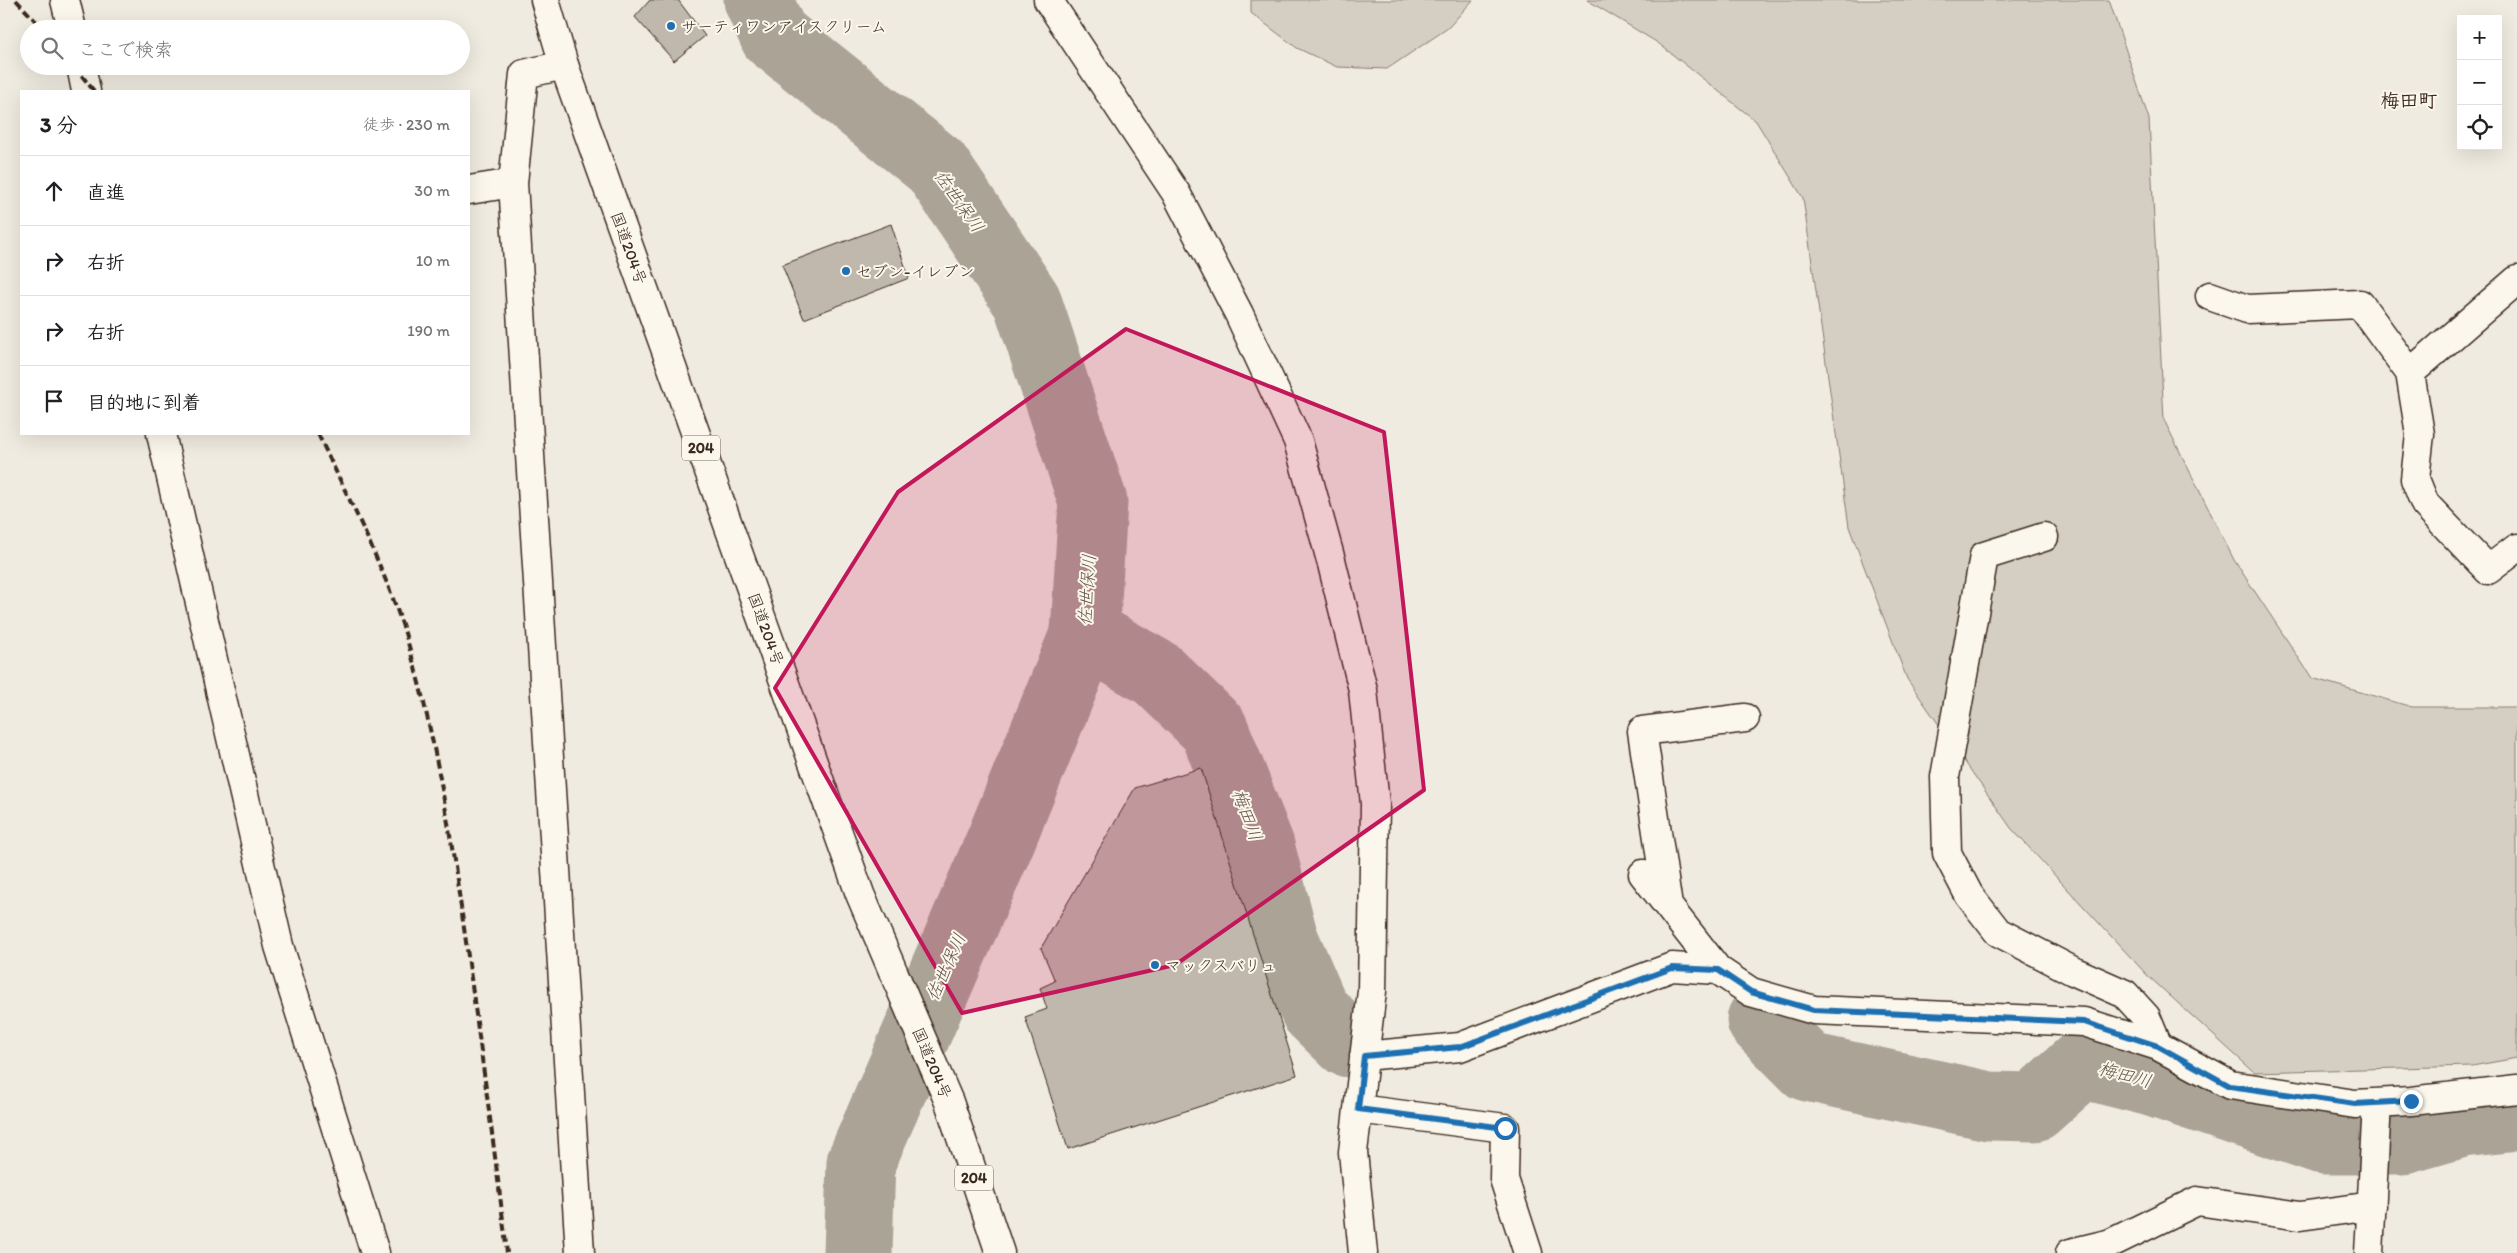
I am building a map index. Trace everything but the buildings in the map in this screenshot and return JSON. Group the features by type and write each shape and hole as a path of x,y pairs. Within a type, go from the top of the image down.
{"main road":[{"path":"65,0 70,20"},
{"name":"国道204号","path":"545,0 564,65 860,894 949,1102 1000,1253"},
{"path":"1048,0 1176,193 1239,314 1298,441 1332,564 1363,690 1374,804 1372,991 1353,1152 1363,1253"},
{"path":"564,65 524,74 513,183 580,1253"},
{"path":"83,75 86,90"},
{"path":"470,190 513,183"},
{"path":"2410,373 2517,280"},
{"path":"2210,296 2247,309 2360,304 2410,373 2420,434 2415,479 2425,504 2488,570 2517,548"},
{"path":"161,435 279,946 375,1253"},
{"path":"2044,536 1984,556 1945,777 1946,853 1969,895 1998,932 2073,971 2125,994 2146,1017 2158,1046"},
{"path":"1668,906 1642,731 1745,718"},
{"path":"1643,874 1718,970 1751,992 1814,1010 2084,1022 2158,1046 2230,1086 2355,1104 2517,1089"},
{"path":"1364,1056 1460,1047 1672,968 1718,970"},
{"path":"2369,1253 2377,1103"},
{"path":"1358,1109 1505,1128 1504,1179 1528,1253"},
{"path":"2070,1253 2111,1243 2197,1201 2300,1216 2372,1206"}],"highlighted area":[{"path":"1126,329 1384,432 1424,790 1175,965 962,1013 775,688 898,492"}],"shaded area":[{"path":"1251,0 1473,0 1448,28 1387,69 1337,67 1297,48 1251,13"},
{"path":"1587,0 2109,0 2149,119 2164,420 2234,560 2312,678 2412,707 2517,707 2517,1058 2472,1066 2254,1072 2147,975 2011,828 1907,679 1849,527 1803,198 1756,121 1658,43"}],"waterway":[{"name":"佐世保川","path":"758,0 774,36 936,166 1027,301 1093,502 1085,633 1000,842 861,1162 858,1253"},
{"name":"梅田川","path":"1085,633 1157,674 1214,729 1260,846 1284,939 1315,1011 1348,1043"},
{"name":"梅田川","path":"1761,1020 1808,1067 1989,1106 2034,1107 2082,1064 2152,1082 2323,1140 2403,1140 2462,1123 2517,1117"}],"railway":[{"path":"16,0 35,20"},
{"path":"81,75 93,90"},
{"path":"318,435 382,571 403,628 422,693 451,839 488,1101 507,1253"}],"place":[{"name":"サーティワンアイスクリーム","path":"671,26"},
{"name":"セブン-イレブン","path":"846,271"},
{"name":"マックスバリュ","path":"1155,965"}],"district":[{"name":"梅田町","path":"2409,100"}],"route":[{"path":"1505,1128 1358,1109 1364,1056 1460,1047 1672,968 1718,970 1751,992 1814,1010 2084,1022 2158,1046 2230,1086 2355,1104 2411,1101"}]}
